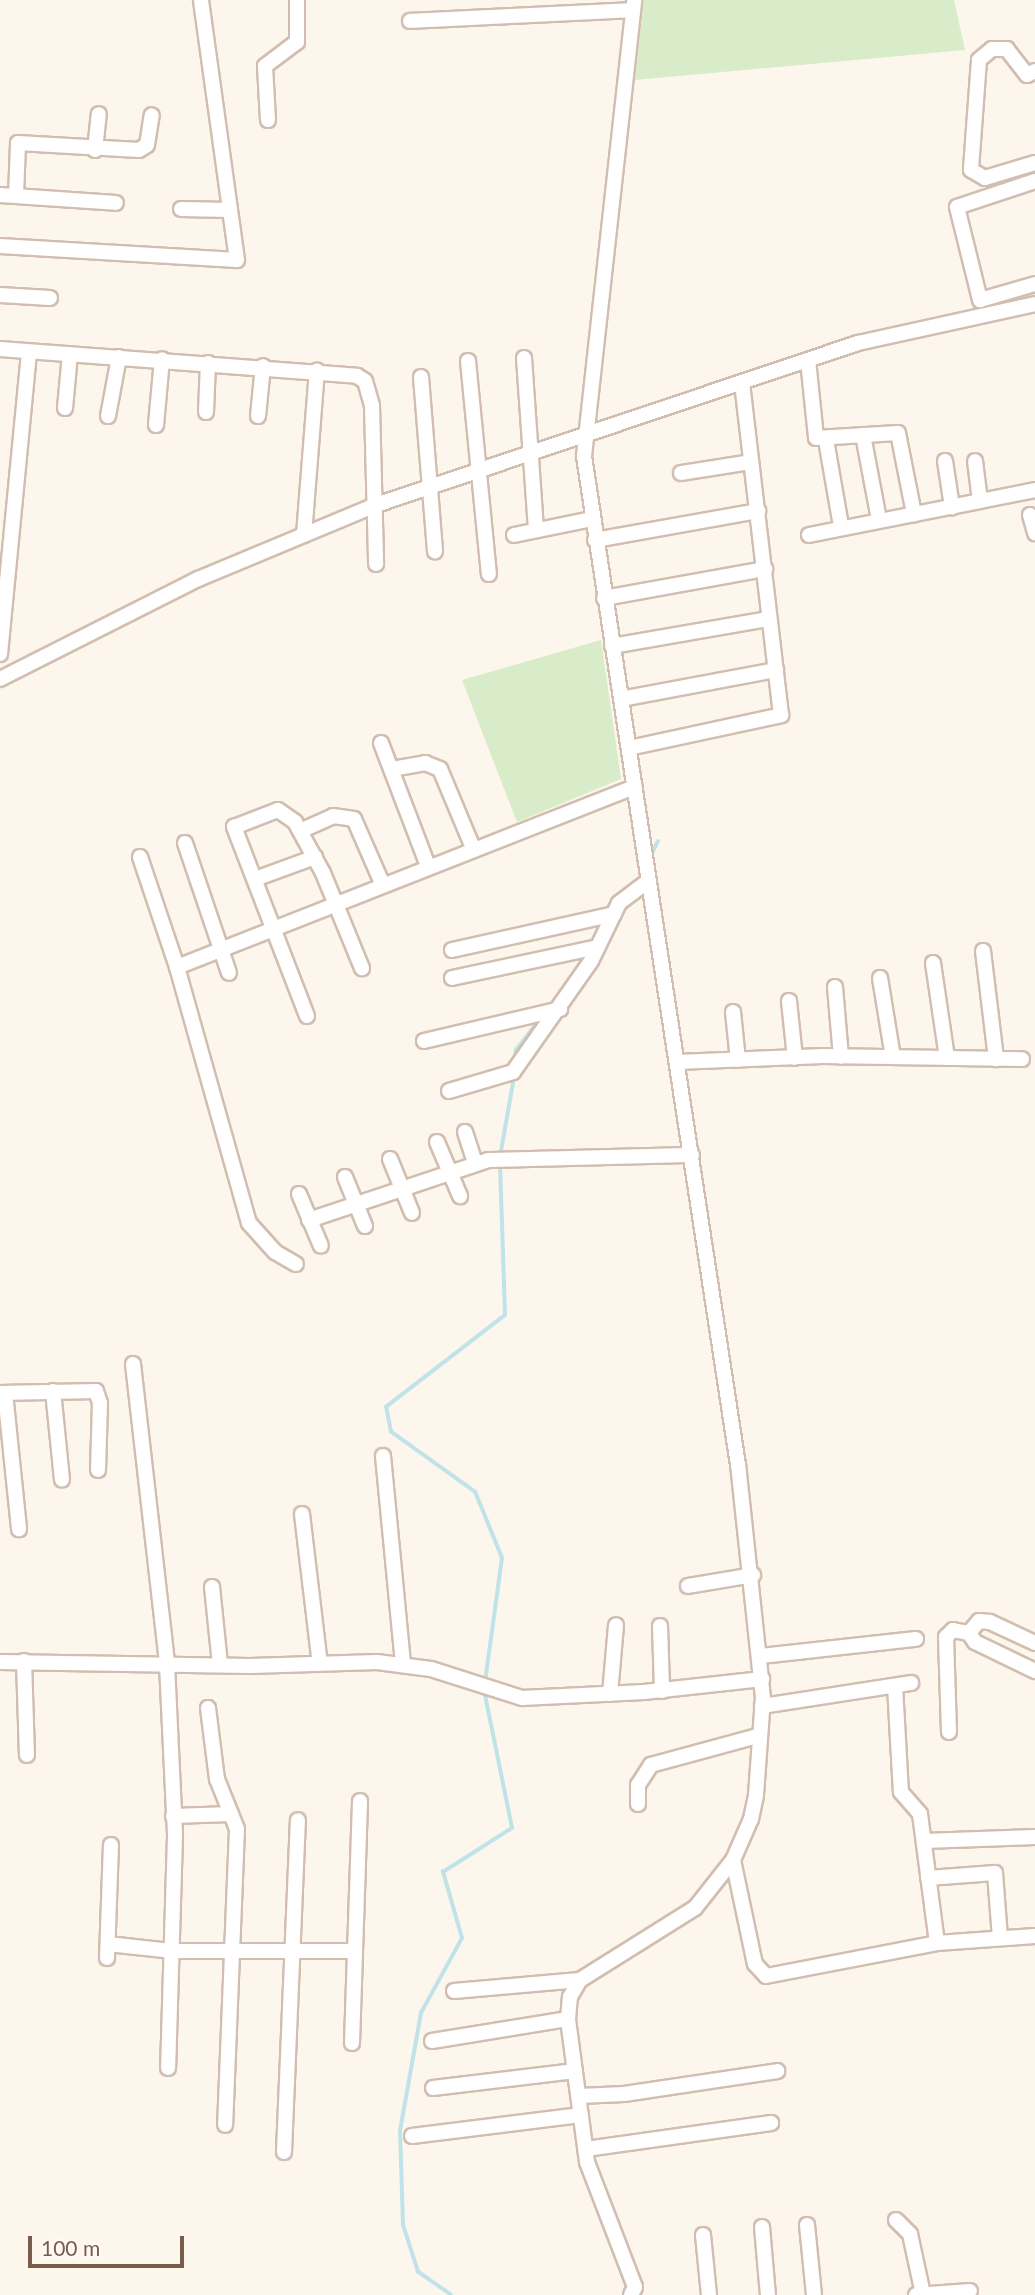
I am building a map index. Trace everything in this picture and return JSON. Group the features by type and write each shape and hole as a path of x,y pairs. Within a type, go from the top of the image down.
{"street":[{"path":"0,246 237,260 201,0"},
{"path":"268,120 265,66 297,42 297,0"},
{"path":"410,22 634,5 584,456 692,1155 753,1576 762,1679 762,1706 751,1819 733,1860 695,1908 675,1924 580,1980 454,1991"},
{"path":"1032,76 1007,49 992,49 979,60 971,170 985,178 1035,163"},
{"path":"95,150 99,114"},
{"path":"16,196 18,143 95,150 139,150 147,145 152,115"},
{"path":"1035,181 957,207 980,300 1035,284"},
{"path":"0,195 116,203"},
{"path":"181,209 230,210"},
{"path":"0,295 50,298"},
{"path":"0,679 151,601 373,506 742,385 858,342 1035,304"},
{"path":"0,349 263,366 357,376 370,391 376,565"},
{"path":"0,654 29,352"},
{"path":"65,408 70,354"},
{"path":"108,416 119,357"},
{"path":"524,358 536,530"},
{"path":"156,425 162,359"},
{"path":"808,360 814,434 826,440 898,433 914,513"},
{"path":"468,361 489,574"},
{"path":"206,412 208,363"},
{"path":"258,416 263,366"},
{"path":"304,535 317,371"},
{"path":"421,377 435,551"},
{"path":"629,748 781,715 742,385"},
{"path":"863,435 878,520"},
{"path":"826,440 841,526"},
{"path":"681,474 751,461"},
{"path":"945,461 952,507"},
{"path":"975,461 979,501"},
{"path":"809,535 841,526 1035,490"},
{"path":"595,540 758,511"},
{"path":"1030,514 1035,533"},
{"path":"514,535 592,519"},
{"path":"604,598 765,569"},
{"path":"612,646 769,619"},
{"path":"621,699 776,670"},
{"path":"381,743 428,866"},
{"path":"392,769 425,764 440,769 473,848"},
{"path":"177,967 333,902 635,787"},
{"path":"307,1016 234,827 278,810 300,831 315,857 362,968"},
{"path":"300,831 332,816 354,819 382,883"},
{"path":"185,843 229,974"},
{"path":"140,857 177,967 248,1223 275,1252 296,1264"},
{"path":"256,879 315,857"},
{"path":"449,1091 513,1072 560,1009 624,897 648,881"},
{"path":"453,950 613,916"},
{"path":"452,978 595,947"},
{"path":"983,951 996,1059"},
{"path":"933,963 947,1058"},
{"path":"880,978 893,1057"},
{"path":"835,987 841,1056"},
{"path":"789,1001 795,1058"},
{"path":"424,1041 560,1009"},
{"path":"733,1012 738,1060"},
{"path":"677,1062 841,1056 1022,1059"},
{"path":"465,1132 475,1162"},
{"path":"437,1142 460,1196"},
{"path":"309,1220 475,1162 504,1157 547,1161 692,1155"},
{"path":"390,1159 412,1213"},
{"path":"345,1177 365,1226"},
{"path":"299,1194 321,1246"},
{"path":"133,1364 167,1664 173,1816 168,2068"},
{"path":"52,1391 62,1480"},
{"path":"19,1528 2,1393 96,1391 100,1403 98,1470"},
{"path":"383,1456 403,1665"},
{"path":"302,1514 320,1664"},
{"path":"688,1586 753,1576"},
{"path":"212,1587 220,1665"},
{"path":"969,1633 979,1621 990,1622 1035,1643"},
{"path":"610,1694 616,1625"},
{"path":"660,1626 662,1691"},
{"path":"949,1732 946,1637 953,1630 969,1633 975,1642 1035,1671"},
{"path":"761,1656 916,1639"},
{"path":"24,1661 27,1755"},
{"path":"0,1662 403,1665 477,1683 503,1694 662,1691 762,1679"},
{"path":"762,1706 911,1683"},
{"path":"895,1686 901,1792 920,1814 937,1943"},
{"path":"208,1708 217,1779 237,1829 225,2125"},
{"path":"638,1804 638,1785 651,1765 758,1736"},
{"path":"352,2043 360,1801"},
{"path":"173,1816 231,1814"},
{"path":"284,2152 298,1820"},
{"path":"923,1841 1035,1837"},
{"path":"111,1845 107,1951 293,1948 355,1951"},
{"path":"733,1860 755,1964 766,1976 937,1943 1035,1936"},
{"path":"928,1878 995,1873 1000,1938"},
{"path":"580,1980 570,1997 568,2019 586,2149 635,2292"},
{"path":"432,2041 568,2019"},
{"path":"433,2088 575,2071"},
{"path":"579,2096 624,2094 777,2071"},
{"path":"412,2136 581,2115"},
{"path":"586,2149 771,2123"},
{"path":"896,2220 910,2234 919,2294 970,2291"},
{"path":"807,2225 814,2295"},
{"path":"762,2227 768,2295"},
{"path":"703,2235 709,2295"}],"green space":[{"path":"644,0 954,0 965,50 635,80"},
{"path":"601,640 621,779 517,822 462,680"}],"waterway":[{"path":"652,853 658,841"},
{"path":"515,1058 516,1050 539,1021"},
{"path":"501,1151 513,1083"},
{"path":"485,1682 502,1558 475,1492 391,1432 386,1407 505,1315 500,1162"},
{"path":"451,2295 418,2272 403,2225 400,2131 421,2013 462,1938 443,1872 512,1828 484,1690"}]}
